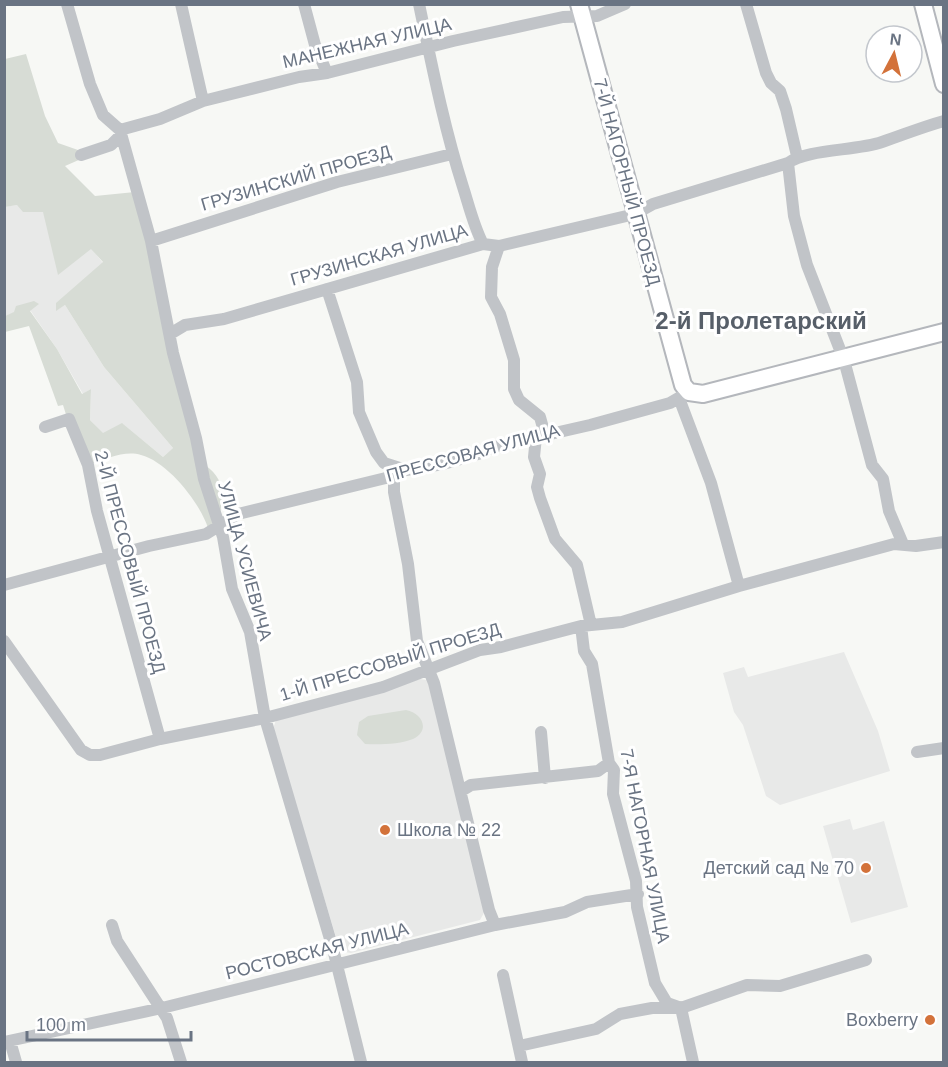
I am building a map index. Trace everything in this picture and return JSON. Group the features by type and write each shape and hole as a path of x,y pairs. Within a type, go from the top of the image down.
{"street":[{"path":"67,4 90,84 103,115 119,134"},
{"path":"181,4 203,101"},
{"path":"304,4 315,45 327,73"},
{"path":"419,4 433,79 452,154 483,244"},
{"name":"МАНЕЖНАЯ УЛИЦА","path":"81,155 111,145 119,134 203,101 563,17 581,10 597,16 625,4"},
{"path":"746,4 766,73 771,83 780,91 786,109 793,159 787,170 794,216 807,265 844,360 872,465 883,479 890,511 903,544"},
{"path":"923,4 944,84"},
{"name":"7-Й НАГОРНЫЙ ПРОЕЗД","path":"581,10 684,395 739,586"},
{"name":"ГРУЗИНСКАЯ УЛИЦА","path":"170,334 185,325 224,319 483,244 499,246 635,214 652,204 793,159 841,152 882,142 944,121"},
{"name":"УЛИЦА УСИЕВИЧА","path":"119,134 151,241 170,334 204,479 220,527 232,589 250,632 265,718 337,964 361,1062"},
{"name":"ГРУЗИНСКИЙ ПРОЕЗД","path":"151,241 337,182 452,154"},
{"name":"7-Я НАГОРНАЯ УЛИЦА","path":"499,246 492,267 491,297 500,314 514,360 514,389 519,400 540,417 540,436 534,457 540,474 537,487 540,498 555,539 577,565 586,625 584,651 592,664 609,763 614,770 613,795 638,894 637,907 655,983 667,1003 681,1008"},
{"path":"327,289 357,382 359,412 376,452 384,463 406,470"},
{"name":"ПРЕССОВАЯ УЛИЦА","path":"4,585 111,556 206,534 238,514 394,476 406,470 443,464 493,447 590,425 684,395 703,394 844,360 944,332"},
{"name":"2-Й ПРЕССОВЫЙ ПРОЕЗД","path":"45,426 69,419 88,465 160,739"},
{"path":"394,476 394,492 408,564 417,641 434,683 489,910 495,925"},
{"name":"1-Й ПРЕССОВЫЙ ПРОЕЗД","path":"4,640 81,750 90,755 100,755 160,739 265,718 383,687 480,650 501,647 586,625 622,622 739,586 894,544 916,546 944,542"},
{"path":"541,732 545,778"},
{"path":"917,752 944,748"},
{"path":"461,790 471,786 598,771 609,763"},
{"name":"РОСТОВСКАЯ УЛИЦА","path":"7,1042 162,1008 495,925 565,912 587,902 638,894"},
{"path":"112,925 117,941 162,1008 181,1062"},
{"path":"519,1046 596,1029 620,1014 652,1008 681,1008 747,985 780,986 866,960"},
{"path":"503,975 522,1062"},
{"path":"681,1008 693,1062"},
{"path":"7,1042 16,1062"}],"shaded area":[{"path":"26,54 45,116 58,143 78,150 81,159 65,166 95,196 135,192 205,465 218,478 221,485 221,509 216,526 208,528 198,507 182,485 151,459 129,454 91,464 69,424 63,405 58,406 29,326 5,332 5,316 14,312 16,306 34,301 39,304 30,311 57,349 82,394 91,389 90,420 103,433 122,423 163,457 173,448 104,367 65,305 56,311 56,303 103,262 91,249 58,275 43,212 23,212 17,205 5,207 5,59"},
{"path":"17,205 43,211 91,248 103,263 57,303 57,310 65,305 104,367 173,448 163,457 123,424 103,434 90,420 91,389 83,394 57,349 30,310 38,304 5,316 4,207"},
{"path":"844,652 878,731 890,771 780,805 766,796 743,725 734,712 723,673 744,667 748,677"},
{"name":"Школа № 22","path":"420,679 427,680 431,685 485,911 480,920 351,953 344,952 339,947 273,729 276,720"},
{"path":"406,710 420,718 422,722 422,731 413,739 390,744 365,744 357,735 359,722 368,716"},
{"name":"Детский сад № 70","path":"850,819 853,830 884,821 908,907 851,923 823,826"}],"place":[{"name":"Школа № 22","path":"385,830"},
{"name":"Детский сад № 70","path":"866,868"},
{"name":"Boxberry","path":"930,1020"}],"district":[{"name":"2-й Пролетарский","path":"761,320"}]}
